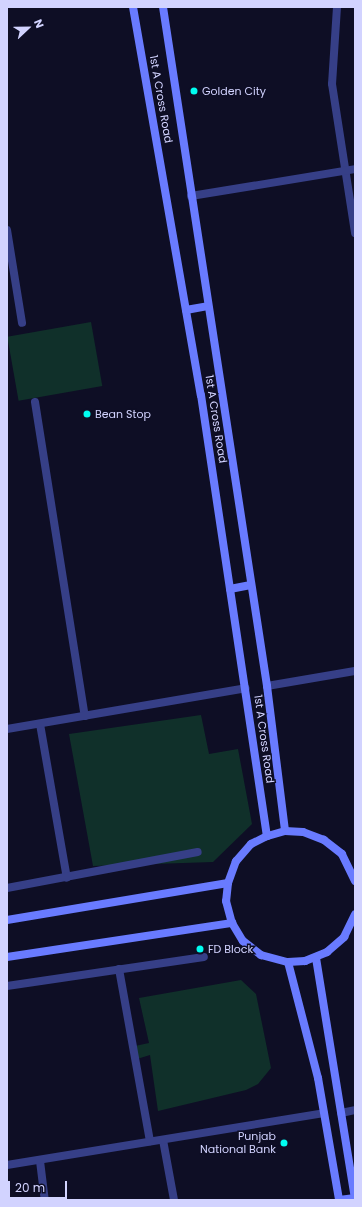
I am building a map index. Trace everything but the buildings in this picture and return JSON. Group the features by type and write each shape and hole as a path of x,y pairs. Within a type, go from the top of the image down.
{"street":[{"name":"1st A Cross Road","path":"134,7 186,310 246,688 267,836"},
{"name":"1st A Cross Road","path":"163,7 267,686 285,831"},
{"path":"337,7 332,84 344,170 355,232"},
{"path":"191,196 355,169"},
{"path":"7,230 22,323"},
{"path":"186,310 208,306"},
{"path":"35,402 85,716"},
{"path":"230,589 251,585"},
{"path":"267,686 355,671"},
{"path":"7,729 246,688"},
{"path":"40,724 67,878"},
{"path":"355,881 353,867 342,854 324,840 303,832 285,831 267,836 251,844 236,861 228,883 226,901 232,923 243,940 261,955 288,962 316,958 327,952 344,937 355,914"},
{"path":"7,888 67,878 198,852"},
{"path":"7,920 228,883"},
{"path":"7,957 232,923"},
{"path":"7,986 204,957"},
{"path":"288,962 318,1078 339,1200 355,1199 316,958"},
{"path":"118,969 150,1141"},
{"path":"341,1113 355,1110"},
{"path":"7,1165 324,1113"},
{"path":"164,1140 174,1200"},
{"path":"40,1160 45,1200"}],"green space":[{"path":"91,322 102,386 19,401 7,337"},
{"path":"201,715 209,754 238,749 252,824 213,862 93,866 69,734"},
{"path":"241,980 256,994 271,1068 258,1084 246,1090 158,1111 150,1055 137,1059 135,1046 149,1043 139,998"}],"place":[{"name":"Golden City","path":"194,91"},
{"name":"Bean Stop","path":"87,414"},
{"name":"FD Block","path":"200,949"},
{"name":"Punjab National Bank","path":"284,1143"}]}
